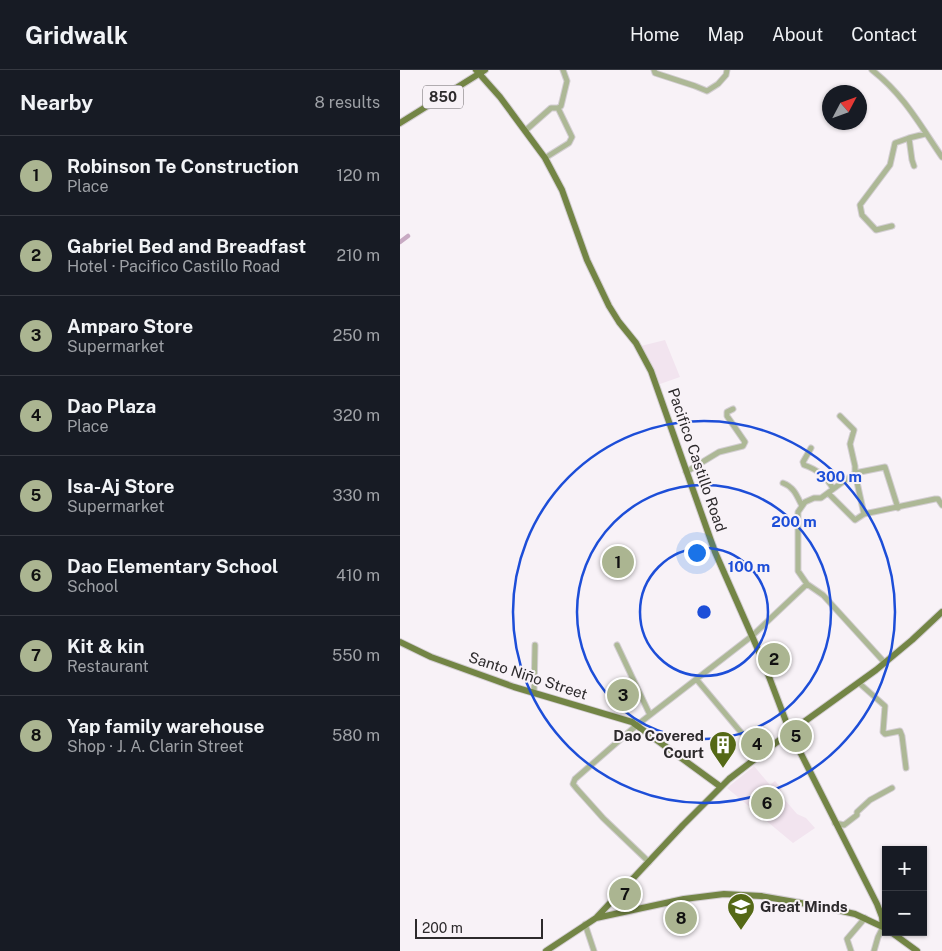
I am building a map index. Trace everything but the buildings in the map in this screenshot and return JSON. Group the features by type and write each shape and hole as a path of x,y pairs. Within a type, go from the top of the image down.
{"main road":[{"name":"850","path":"400,123 480,71"},
{"name":"Pacifico Castillo Road","path":"480,71 526,130 545,158 562,190 588,260 609,306 636,343 652,371 671,422 686,472 724,573 752,636 790,732 882,917"},
{"path":"596,918 721,787 790,732 885,663 942,612"},
{"name":"Santo Niño Street","path":"400,642 431,657 534,693 632,722 721,787"},
{"path":"546,951 596,918 684,899 724,894 761,896 824,907 855,914 882,927"},
{"path":"896,936 916,951"}],"street":[{"path":"558,108 561,106 567,81 563,70"},
{"path":"654,70 655,73 707,91 718,84 726,75 726,70"},
{"path":"872,70 889,83 905,101 942,157"},
{"path":"526,130 551,108 558,108"},
{"path":"545,158 569,144 572,137 558,108"},
{"path":"892,226 876,230 862,215 860,205 890,165 895,144 926,134"},
{"path":"909,138 914,166"},
{"path":"686,472 719,452 743,446 744,442 726,416 727,412 733,409"},
{"path":"840,416 854,430 850,444 856,466 855,473 864,514"},
{"path":"812,448 803,462 804,465 816,469 831,484 831,491 855,520 864,514 938,498 942,505"},
{"path":"885,663 823,595 807,584 798,571 798,512 805,502 814,498 821,498 855,473 885,467 898,508"},
{"path":"783,482 789,485 797,494 802,506"},
{"path":"649,862 603,818 573,784 575,779 637,725 752,636 807,584"},
{"path":"534,693 535,645"},
{"path":"617,645 650,716"},
{"path":"697,680 760,755"},
{"path":"859,683 885,706 885,734 900,731 906,768"},
{"path":"836,824 844,825 857,815 857,812 870,800 892,788"},
{"path":"851,951 847,940 864,918"},
{"path":"585,924 594,951"},
{"path":"874,951 882,931"}],"shaded area":[{"path":"665,340 680,377 660,384 641,346"},
{"path":"754,766 770,785 775,781 782,789 779,793 797,814 806,818 815,828 793,843 727,788"}],"waterway":[{"path":"400,242 408,236"}],"place":[{"name":"Robinson Te Construction","path":"618,562"},
{"name":"Gabriel Bed and Breadfast","path":"774,659"},
{"name":"Amparo Store","path":"623,695"},
{"name":"Isa-Aj Store","path":"796,736"},
{"name":"Dao Plaza","path":"757,744"},
{"name":"Dao Covered Court","path":"723,769"},
{"name":"Dao Elementary School","path":"767,803"},
{"name":"Kit & kin","path":"625,894"},
{"name":"Yap family warehouse","path":"681,918"},
{"name":"Great Minds","path":"741,931"}]}
